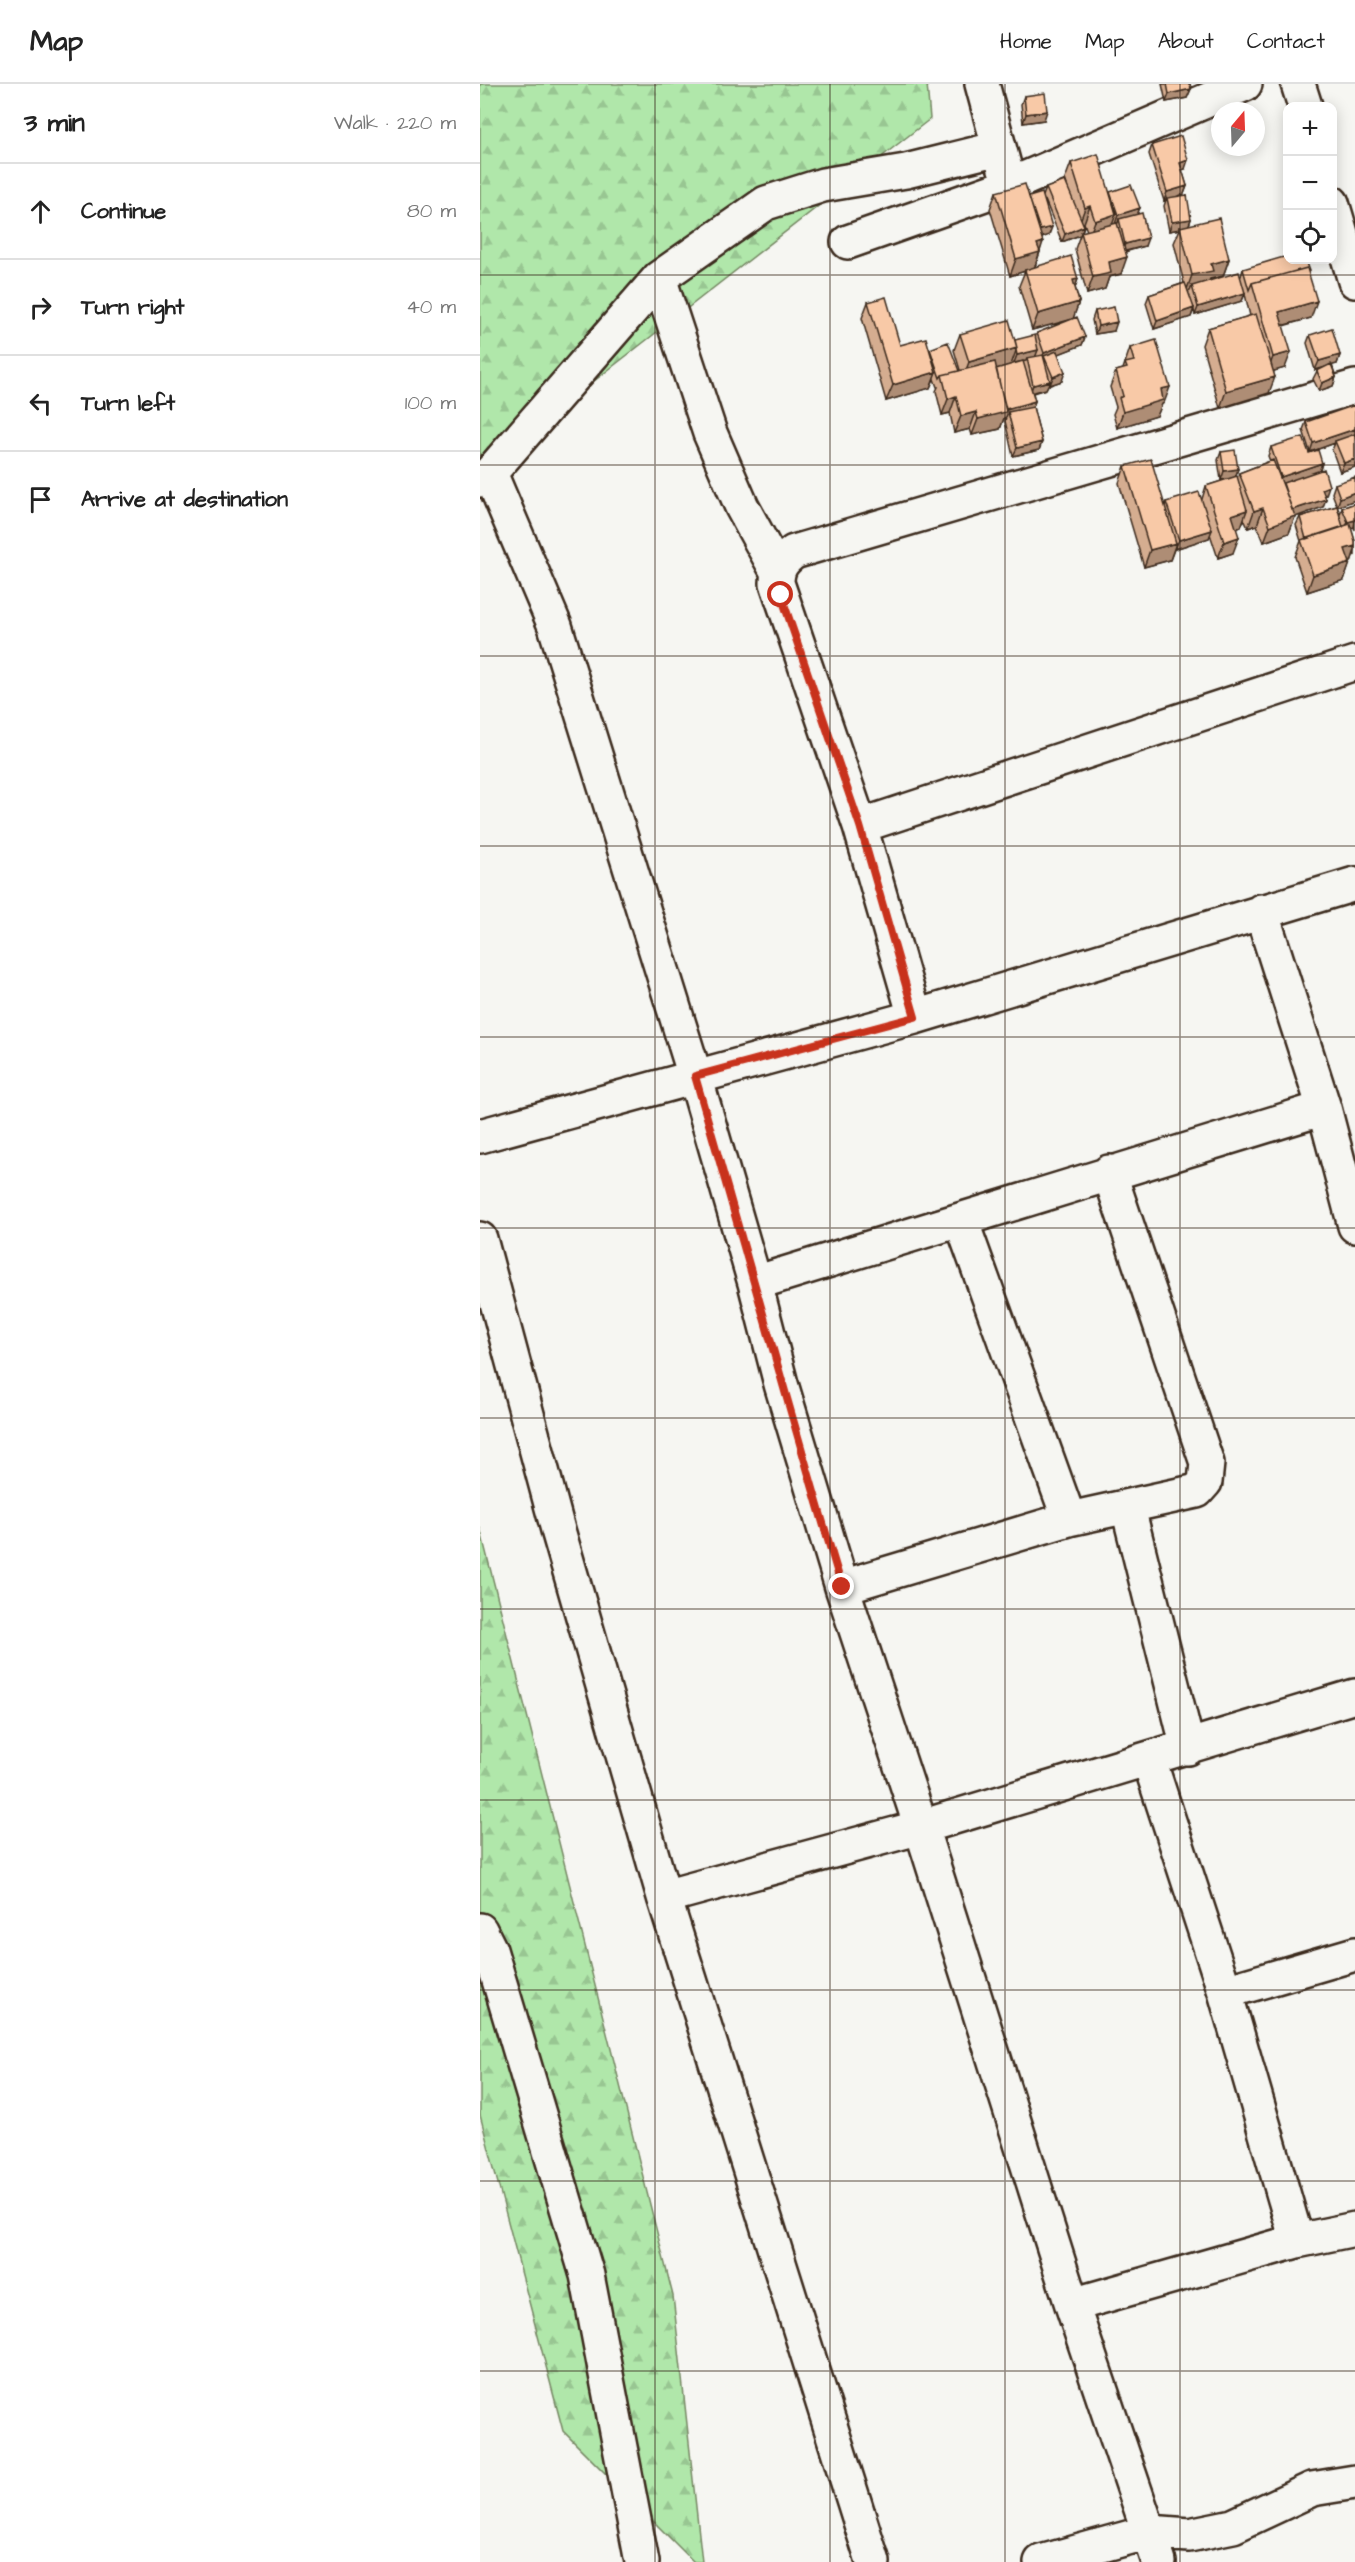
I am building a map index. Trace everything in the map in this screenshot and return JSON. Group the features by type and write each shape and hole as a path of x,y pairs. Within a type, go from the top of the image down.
{"street":[{"path":"982,84 1010,185"},
{"path":"848,242 1010,185 1245,84"},
{"path":"1298,84 1304,102"},
{"path":"999,148 906,171 823,185 766,203 659,278 485,477 555,626 695,1076 755,1283 781,1384 842,1587 921,1827 1072,2305 1154,2547"},
{"path":"1334,210 1355,281"},
{"path":"659,278 710,433 742,507 777,571 777,582 860,826 915,1017"},
{"path":"777,571 784,559 794,552 1355,387"},
{"path":"860,826 1355,663"},
{"path":"480,1136 915,1017 1355,884"},
{"path":"1261,911 1324,1108 1355,1226"},
{"path":"755,1283 1109,1172 1324,1108"},
{"path":"842,1587 1069,1519 1128,1508 1197,1491 1206,1482 1208,1472 1109,1172"},
{"path":"961,1220 1069,1519"},
{"path":"480,1239 558,1530 664,1898 873,2562"},
{"path":"1128,1508 1188,1748"},
{"path":"664,1898 921,1827 1355,1696"},
{"path":"1149,1760 1225,1992 1296,2241"},
{"path":"480,1930 490,1950 587,2275 642,2562"},
{"path":"1225,1992 1355,1954"},
{"path":"1072,2305 1296,2241 1355,2229"},
{"path":"1041,2562 1154,2547 1189,2535 1233,2526 1312,2489 1355,2482"}],"green space":[{"path":"480,84 927,84 930,119 480,470"},
{"path":"480,1528 673,2296 702,2562 694,2562 563,2431 480,2115"}],"building":[{"path":"1167,84 1190,84 1191,89 1169,94"},
{"path":"1045,93 1047,111 1026,114 1024,96"},
{"path":"1181,136 1188,160 1180,163 1187,186 1167,192 1152,145"},
{"path":"1098,154 1116,214 1095,221 1090,206 1085,208 1071,163"},
{"path":"1065,181 1084,226 1065,234 1046,188"},
{"path":"1025,184 1043,242 1037,244 1040,252 1016,259 996,192"},
{"path":"1131,185 1140,208 1118,215 1110,192"},
{"path":"1042,193 1052,227 1040,230 1029,197"},
{"path":"1187,195 1191,219 1172,222 1167,198"},
{"path":"1142,213 1148,238 1125,244 1119,219"},
{"path":"1219,218 1229,259 1211,264 1213,271 1192,275 1180,227"},
{"path":"1117,223 1127,257 1109,262 1111,273 1093,277 1081,232"},
{"path":"1071,256 1078,279 1073,280 1079,302 1038,314 1025,270"},
{"path":"1283,257 1283,264 1307,264 1310,271 1307,268 1252,283 1249,290 1243,269"},
{"path":"1307,268 1317,301 1279,312 1291,352 1273,357 1252,283"},
{"path":"1239,272 1245,293 1198,307 1192,286"},
{"path":"1185,283 1194,308 1157,321 1149,295"},
{"path":"886,297 900,345 926,338 936,372 893,385 868,302"},
{"path":"1114,307 1117,322 1098,326 1095,311"},
{"path":"1256,314 1275,377 1226,391 1208,328"},
{"path":"1077,317 1085,337 1044,353 1037,333"},
{"path":"1009,320 1017,348 969,362 960,334"},
{"path":"1332,328 1340,355 1319,361 1310,335"},
{"path":"1035,335 1038,350 1017,355 1015,340"},
{"path":"1156,340 1170,387 1161,389 1163,400 1123,412 1119,398 1123,396 1116,371 1127,368 1125,363 1134,361 1130,348"},
{"path":"948,342 959,371 942,375 940,378 930,349"},
{"path":"1057,351 1065,372 1053,377 1044,356"},
{"path":"1043,355 1050,381 1033,385 1027,358"},
{"path":"1023,361 1035,401 1006,409 996,369"},
{"path":"995,362 1006,412 978,419 976,412 961,416 956,396 948,399 942,375"},
{"path":"1331,364 1336,377 1322,383 1317,371"},
{"path":"1355,405 1355,429 1313,443 1306,422"},
{"path":"1033,407 1042,442 1017,448 1008,412"},
{"path":"1355,434 1355,459 1344,463 1335,441"},
{"path":"1303,437 1309,453 1318,450 1322,463 1281,477 1271,447"},
{"path":"1235,450 1238,469 1224,471 1221,452"},
{"path":"1151,459 1176,543 1150,550 1125,466"},
{"path":"1273,460 1295,516 1270,526 1263,508 1254,511 1239,473"},
{"path":"1324,469 1329,486 1322,489 1326,499 1292,510 1283,483"},
{"path":"1237,476 1247,510 1232,515 1239,537 1224,542 1206,486"},
{"path":"1355,477 1355,492 1340,498 1335,484"},
{"path":"1199,492 1212,530 1179,540 1166,502"},
{"path":"1355,503 1355,520 1348,522 1342,508"},
{"path":"1337,506 1343,527 1306,539 1300,517"},
{"path":"1350,524 1355,546 1345,549 1350,563 1313,575 1301,540"}],"route":[{"path":"781,595 860,826 915,1017 695,1076 755,1283 781,1384 842,1587"}]}
